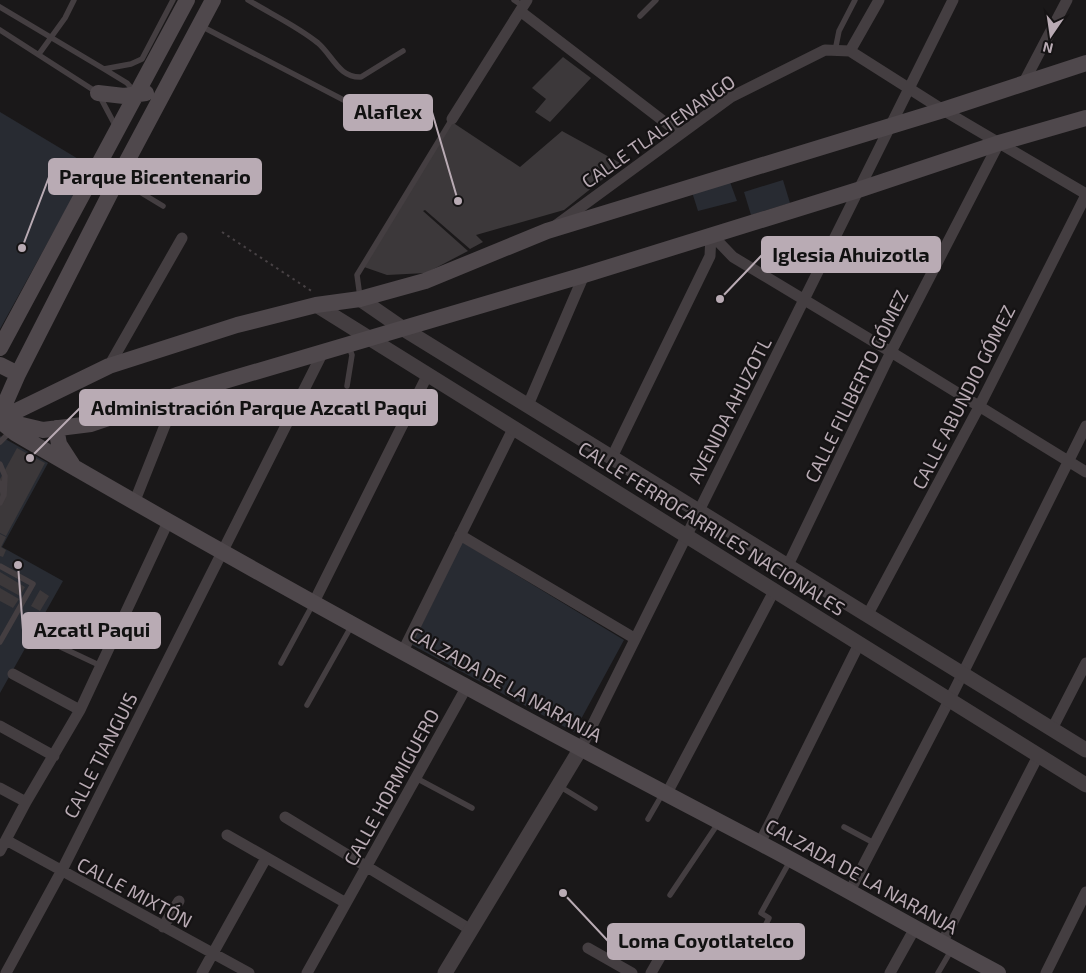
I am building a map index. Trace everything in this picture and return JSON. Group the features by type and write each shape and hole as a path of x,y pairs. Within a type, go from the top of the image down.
{"main road":[{"path":"0,348 188,0"},
{"path":"0,418 18,374 118,178 214,0"},
{"path":"0,418 109,366 237,325 321,304 360,299 425,281 547,231 943,110 1086,63"},
{"path":"98,92 137,95 167,85"},
{"path":"0,418 50,429 91,424 177,395 584,275 858,190 999,143 1086,118"},
{"path":"0,365 18,374"},
{"name":"CALZADA DE LA NARANJA","path":"0,418 15,433 134,503 353,623 466,688 850,891 989,971"},
{"path":"41,448 39,437 50,429"},
{"path":"50,429 65,456 77,469"}],"street":[{"path":"879,0 850,51 943,110 1086,194"},
{"name":"AVENIDA AHUZOTL","path":"581,748 908,87 953,0"},
{"path":"1024,82 1067,0"},
{"path":"452,119 521,4 679,133"},
{"name":"CALLE TLALTENANGO","path":"547,231 679,133 731,97 825,50 850,51"},
{"name":"CALLE FILIBERTO GÓMEZ","path":"788,565 892,352 999,143"},
{"name":"CALLE ABUNDIO GÓMEZ","path":"868,614 979,407 1086,194"},
{"path":"712,234 733,257 804,298 1086,472"},
{"path":"612,457 710,256 712,234"},
{"path":"109,366 182,238"},
{"path":"528,405 584,275"},
{"name":"CALLE FERROCARRILES NACIONALES","path":"360,299 402,328 1086,750"},
{"name":"CALLE FERROCARRILES NACIONALES","path":"321,304 370,338 948,701 1086,785"},
{"name":"CALLE TIANGUIS","path":"6,973 61,872 323,352"},
{"path":"314,602 428,374"},
{"path":"134,503 177,395"},
{"path":"850,891 963,673 1086,426"},
{"path":"403,651 514,427"},
{"path":"0,851 26,802 80,710 99,665 168,522"},
{"path":"460,535 634,638"},
{"path":"665,794 774,591"},
{"path":"760,843 859,644"},
{"path":"1052,729 1086,663"},
{"path":"12,674 80,710"},
{"name":"CALLE HORMIGUERO","path":"307,973 466,688"},
{"path":"0,726 54,756"},
{"path":"445,973 581,748"},
{"path":"948,946 1038,756"},
{"path":"0,788 26,802"},
{"path":"285,817 366,868 471,930"},
{"path":"227,835 346,903"},
{"name":"CALLE MIXTÓN","path":"6,840 61,872 249,973"},
{"path":"202,973 266,858"},
{"path":"1046,973 1086,892"},
{"path":"163,927 179,902"},
{"path":"890,973 915,928"},
{"path":"651,973 671,938"},
{"path":"588,948 632,973"}],"lane":[{"path":"39,54 51,39 74,0"},
{"path":"104,69 131,64 142,59 173,0"},
{"path":"248,0 318,43 346,75 354,78 361,77 403,51"},
{"path":"640,16 656,0"},
{"path":"835,51 839,32 855,0"},
{"path":"0,7 127,83 137,95"},
{"path":"199,25 361,108"},
{"path":"0,30 98,92 117,130"},
{"path":"360,299 357,275 452,119"},
{"path":"118,178 163,206"},
{"path":"346,386 352,355 349,345"},
{"path":"0,442 7,435 15,433"},
{"path":"0,464 5,476 4,495 0,503"},
{"path":"0,483 4,495"},
{"path":"0,566 33,584 0,642"},
{"path":"281,663 314,602"},
{"path":"307,705 353,623"},
{"path":"50,642 99,665"},
{"path":"416,778 472,808"},
{"path":"559,786 595,808"},
{"path":"648,819 665,794"},
{"path":"670,895 719,822"},
{"path":"844,827 874,844"},
{"path":"755,946 769,918 761,913 791,860"},
{"path":"938,973 948,946"}],"path":[{"path":"222,232 305,284 321,304"}],"shaded area":[{"path":"0,112 90,166 0,329"},
{"path":"783,180 790,203 751,215 744,192"},
{"path":"730,182 737,201 698,211 692,192"},
{"path":"0,436 48,463 2,547 63,581 0,693"},
{"path":"462,542 624,640 574,732 412,645"}],"building":[{"path":"563,57 591,78 550,122 535,112 546,99 532,88"},
{"path":"452,122 520,167 562,131 622,164 564,210 476,235 483,242 470,249 425,210 423,211 468,251 426,273 387,275 364,267"},
{"path":"17,448 45,463 6,536 0,533 0,479"},
{"path":"0,534 6,537 1,547 6,550 3,557 0,556"},
{"path":"0,572 25,587 20,596 0,585"},
{"path":"0,588 19,599 13,608 0,601"},
{"path":"40,590 49,596 40,611 31,606"}],"place":[{"name":"Alaflex","path":"458,201"},
{"name":"Parque Bicentenario","path":"22,248"},
{"name":"Iglesia Ahuizotla","path":"720,299"},
{"name":"Administración Parque Azcatl Paqui","path":"30,458"},
{"name":"Azcatl Paqui","path":"18,565"},
{"name":"Loma Coyotlatelco","path":"563,893"}]}
